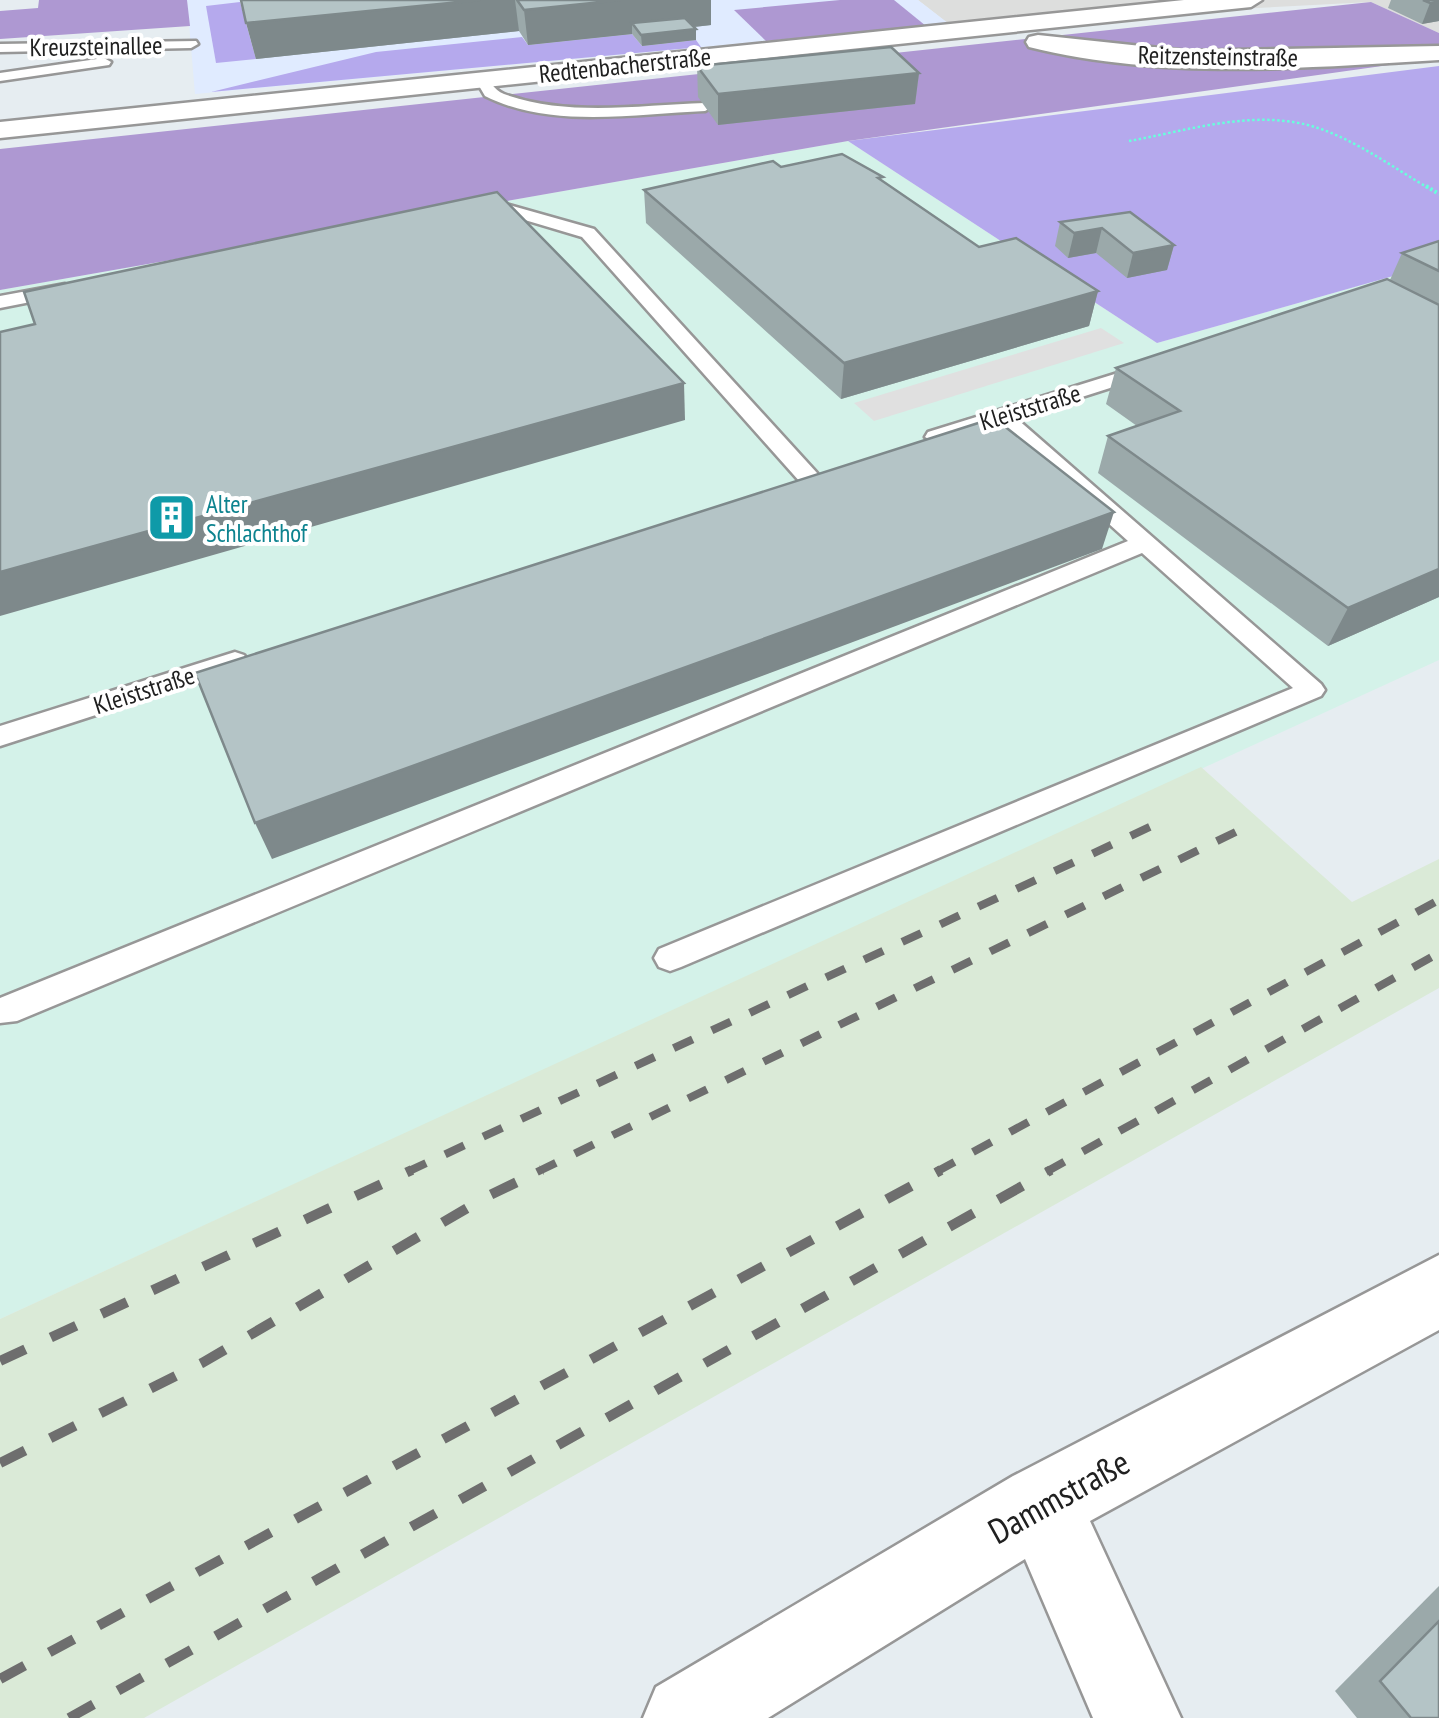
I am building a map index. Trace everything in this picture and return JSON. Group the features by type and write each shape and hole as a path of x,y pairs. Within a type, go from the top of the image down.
{"street":[{"path":"1034,22 1127,0"},
{"name":"Redtenbacherstraße","path":"0,130 716,50 1002,27 1251,0"},
{"name":"Reitzensteinstraße","path":"1002,27 1040,42 1128,54 1331,58 1439,53"},
{"name":"Dammstraße","path":"687,1718 1041,1504 1439,1292"},
{"path":"1041,1504 1137,1718"}],"lane":[{"path":"0,78 147,55 174,44"},
{"name":"Kreuzsteinallee","path":"0,48 192,44"},
{"path":"482,79 498,97 558,110 705,106"},
{"path":"450,221 509,210 588,233 808,478"},
{"path":"0,302 82,287"},
{"name":"Kleiststraße","path":"914,444 1169,364"},
{"path":"670,958 1312,690 1001,416"},
{"path":"4,1011 1144,542"},
{"name":"Kleiststraße","path":"0,736 263,652"}],"path":[{"path":"1129,141 1270,119 1298,122 1348,141 1439,194"}],"shaded area":[{"path":"39,0 187,0 190,26 0,39 0,11 38,8"},
{"path":"187,0 918,0 949,24 195,94"},
{"path":"840,0 894,0 926,26 766,41 734,10"},
{"path":"918,0 1439,0 1439,33 1371,2 949,24"},
{"path":"240,2 256,59 216,63 206,6"},
{"path":"1371,2 1439,33 1439,58 848,141 0,290 0,149"},
{"path":"632,34 642,46 696,40 701,47 211,92 376,52 522,37 528,45"},
{"path":"1439,66 1439,263 1157,343 848,141"},
{"path":"848,141 1157,343 1439,263 1439,660 0,1319 0,290"},
{"path":"1101,328 1124,343 874,421 854,403"},
{"path":"1201,767 1352,902 1439,859 1439,988 144,1718 0,1718 0,1319"}],"building":[{"path":"241,0 480,0 246,23"},
{"path":"517,0 621,0 524,10"},
{"path":"685,18 696,29 641,35 632,23"},
{"path":"891,47 919,73 718,94 697,66"},
{"path":"842,154 883,177 878,178 979,247 1016,238 1098,291 844,363 644,190 773,161 781,167"},
{"name":"Alter Schlachthof","path":"497,192 684,383 0,572 0,332 35,324 24,292"},
{"path":"1130,212 1174,245 1133,253 1102,228 1074,233 1060,222"},
{"path":"1439,241 1439,271 1402,253"},
{"path":"1387,279 1439,305 1439,569 1348,608 1108,436 1180,411 1116,368"},
{"path":"994,418 1114,512 255,823 195,673"},
{"path":"1439,1621 1439,1718 1411,1718 1380,1681"}],"railway":[{"path":"407,1172 1167,819"},
{"path":"537,1172 1246,827"},
{"path":"936,1172 1439,900"},
{"path":"1046,1172 1439,953"},
{"path":"0,1361 412,1170"},
{"path":"0,1463 202,1363 488,1196 542,1170"},
{"path":"0,1679 941,1170"},
{"path":"69,1718 1051,1170"}],"place":[{"name":"Alter Schlachthof","path":"171,518"}]}
